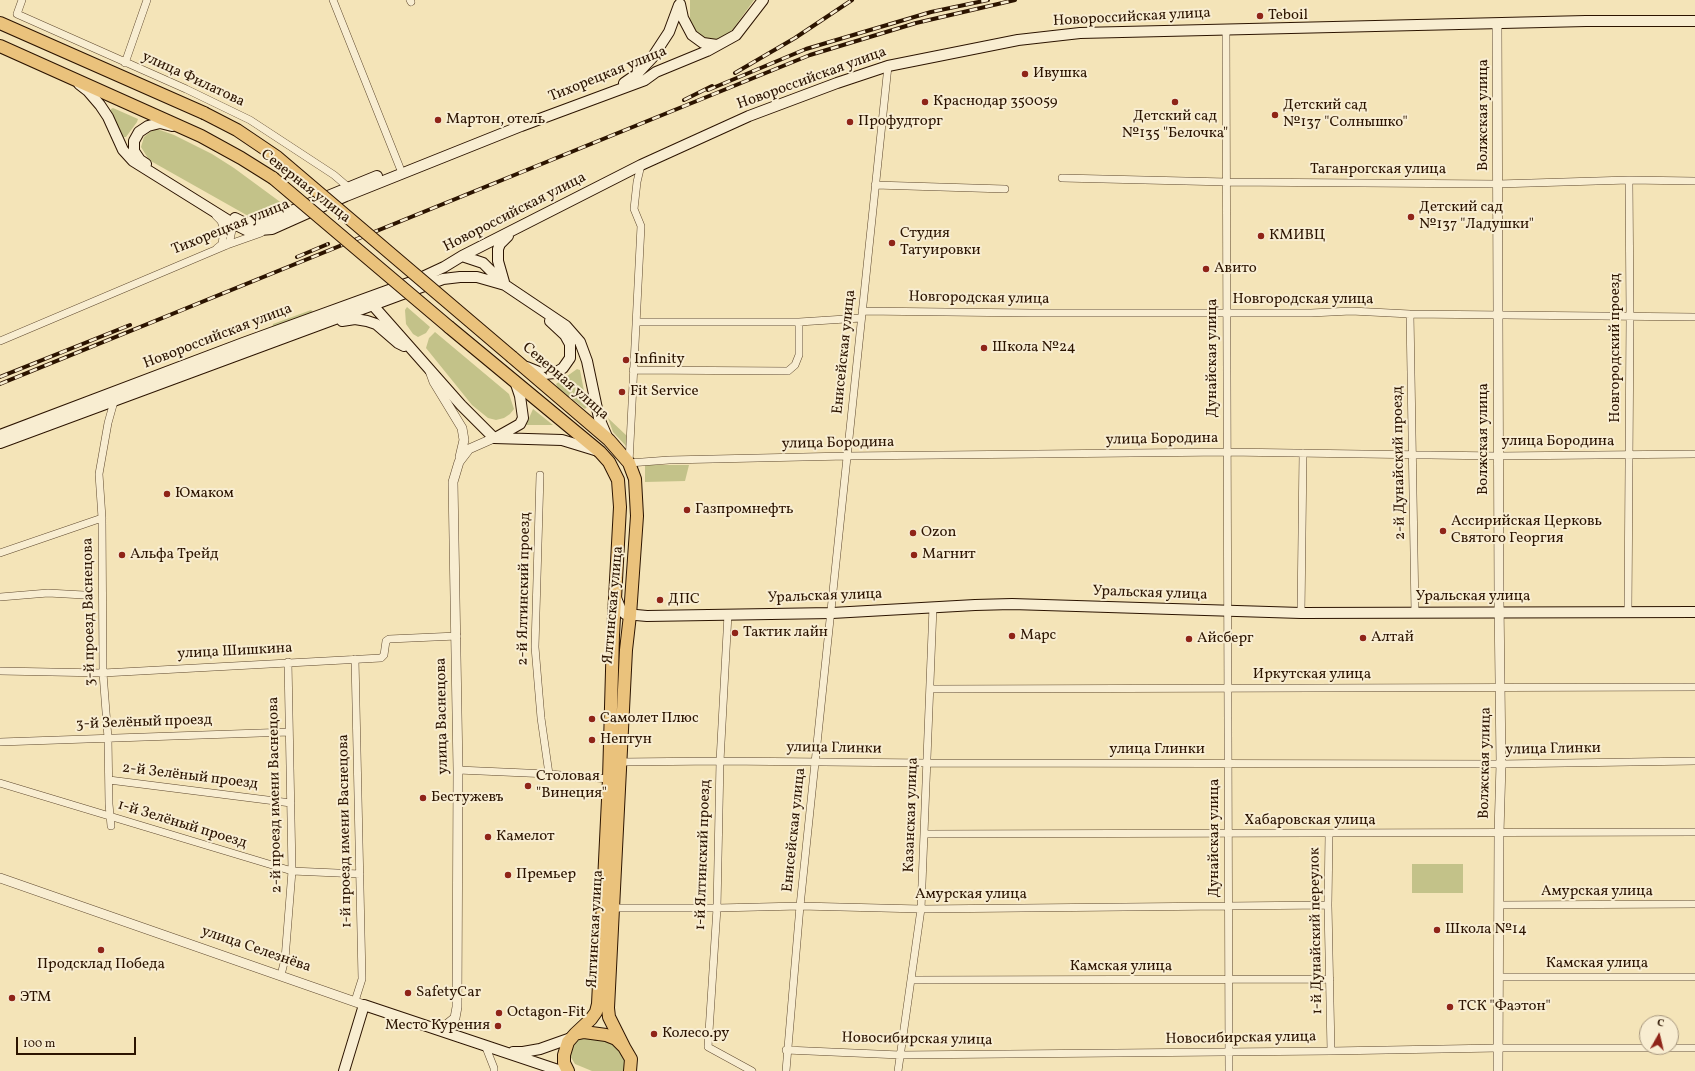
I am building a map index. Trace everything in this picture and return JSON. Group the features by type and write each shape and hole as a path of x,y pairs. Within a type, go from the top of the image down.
{"main road":[{"name":"Тихорецкая улица","path":"272,229 346,196 514,129 645,80 656,72 727,41 736,35 764,1"},
{"name":"Тихорецкая улица","path":"262,223 348,187 629,80 652,58 674,20 680,2"},
{"path":"680,2 685,24 692,35 703,43 717,45"},
{"name":"Новороссийская улица","path":"0,435 327,322 444,267 462,256 641,165 749,116 888,66 1018,40 1080,33 1695,21"},
{"name":"Северная улица","path":"0,23 204,113 237,130 277,157 609,440 629,463"},
{"name":"Северная улица","path":"0,46 186,129 241,158 273,178 600,452 609,462 618,480"},
{"path":"69,77 88,91 100,105 108,117 123,150 133,161 208,209 234,221 254,224 262,223"},
{"path":"186,129 160,123 148,126 139,132 134,141 134,151 140,160 248,231 272,229"},
{"path":"505,285 498,261 498,249 500,244 515,230"},
{"name":"Северная улица","path":"462,256 483,263 505,285 566,326 580,342 587,361 599,418 609,440"},
{"name":"Северная улица","path":"412,290 443,279 460,277 477,277 505,285"},
{"name":"Новороссийская улица","path":"0,443 243,343 412,290"},
{"path":"521,364 544,374 555,373 563,368 570,358 570,344 565,335 526,300"},
{"path":"370,302 429,369 494,438 562,440 600,452"},
{"path":"327,322 355,319 376,324 398,343 413,350"},
{"name":"Северная улица","path":"494,438 503,435 520,424 523,418 520,396 515,381"},
{"name":"Ялтинская улица","path":"629,463 635,479 637,516 626,650 608,1008 609,1017 624,1046 631,1065"},
{"name":"Ялтинская улица","path":"573,1036 591,1019 596,1012 598,1004 620,507 618,480"},
{"path":"615,596 621,610 625,614 630,615"},
{"name":"Уральская улица","path":"630,615 832,613 1012,604 1227,612 1301,613 1695,612"},
{"path":"344,1071 360,1003"},
{"name":"улица Селезнёва","path":"360,1003 561,1071"},
{"path":"568,1071 564,1063 564,1055 568,1042 573,1036 584,1032 606,1034 624,1046"},
{"name":"улица Селезнёва","path":"501,1051 523,1052 540,1049 573,1036"},
{"path":"631,1065 638,1071"}],"street":[{"name":"улица Филатова","path":"22,0 17,14 186,89 250,120 334,175 348,187"},
{"path":"125,63 147,0"},
{"path":"332,0 400,168"},
{"name":"Волжская улица","path":"1497,24 1497,314 1501,764 1499,833 1498,1071"},
{"name":"Дунайская улица","path":"1226,29 1229,1071"},
{"name":"Енисейская улица","path":"786,1071 786,1050 800,906 832,613 888,66"},
{"name":"Ялтинская улица","path":"629,463 641,226 634,209 637,182 641,165"},
{"name":"Таганрогская улица","path":"1062,178 1226,182 1498,184 1629,180 1695,181"},
{"name":"Новгородский проезд","path":"1628,612 1630,316 1629,180"},
{"path":"875,185 1005,189"},
{"path":"208,209 221,221 224,230 225,244"},
{"path":"225,244 234,221"},
{"path":"225,244 262,223"},
{"name":"Тихорецкая улица","path":"0,341 207,254 225,244 272,229"},
{"name":"Новгородская улица","path":"636,322 799,322 862,314 1031,313 1351,312 1695,317"},
{"name":"2-й Дунайский проезд","path":"1410,314 1415,612"},
{"path":"633,370 788,371 795,366 799,355 799,322"},
{"path":"429,369 434,382 462,428 464,440 459,462"},
{"name":"3-й проезд Васнецова","path":"111,826 109,816 108,738 102,673 102,518 99,474 114,396"},
{"name":"улица Васнецова","path":"440,1030 455,1018 458,986 458,770 453,482 459,462 469,449 494,438"},
{"name":"улица Бородина","path":"629,463 669,460 847,456 1227,452 1498,456 1695,454"},
{"path":"1301,613 1303,453"},
{"name":"2-й Ялтинский проезд","path":"540,475 535,647 541,718 549,774"},
{"path":"0,553 102,518"},
{"path":"0,597 48,593 84,595"},
{"name":"Казанская улица","path":"898,1071 921,909 933,607"},
{"name":"1-й Ялтинский проезд","path":"728,614 720,761 717,908 708,1047 752,1071"},
{"name":"улица Шишкина","path":"0,671 102,673 381,658 384,655 386,641 389,639 456,636"},
{"name":"1-й проезд имени Васнецова","path":"355,659 362,979 360,1003"},
{"name":"2-й проезд имени Васнецова","path":"281,975 285,959 292,871 288,662"},
{"name":"Иркутская улица","path":"930,689 1695,688"},
{"name":"3-й Зелёный проезд","path":"0,742 289,732"},
{"name":"улица Глинки","path":"620,762 720,761 928,763 1501,764 1695,761"},
{"path":"458,770 549,774 609,779"},
{"name":"2-й Зелёный проезд","path":"109,780 291,803"},
{"name":"1-й Зелёный проезд","path":"0,783 292,871 360,874"},
{"name":"Хабаровская улица","path":"924,834 1695,832"},
{"name":"1-й Дунайский переулок","path":"1329,834 1328,905 1331,1051"},
{"name":"улица Селезнёва","path":"0,878 360,1003"},
{"name":"Амурская улица","path":"1499,905 1695,904"},
{"name":"Амурская улица","path":"613,908 800,906 921,909 1328,905"},
{"name":"Камская улица","path":"1499,977 1695,977"},
{"name":"Камская улица","path":"912,980 1330,979"},
{"path":"485,1045 494,1071"},
{"name":"Новосибирская улица","path":"786,1050 900,1055 1498,1048 1695,1048"}],"shaded area":[{"path":"690,0 754,0 733,29 722,39 713,40 706,39 695,32 690,23"},
{"path":"113,108 138,119 126,137 123,137 111,111"},
{"path":"157,129 174,135 212,154 234,168 283,204 259,216 250,217 149,160 141,147 144,137"},
{"path":"407,307 430,327 426,333 418,337 413,334 406,324 405,310"},
{"path":"311,310 315,313 272,328 273,324"},
{"path":"435,332 509,394 514,409 510,414 504,418 496,420 488,418 472,405 426,348 429,338"},
{"path":"577,369 580,370 587,407 585,409 558,388 556,384"},
{"path":"533,409 553,425 526,425"},
{"path":"608,418 627,436 626,446 613,432"},
{"path":"645,465 689,465 685,481 645,482"},
{"path":"1412,864 1463,864 1463,893 1412,893"},
{"path":"598,1037 613,1044 626,1059 625,1071 592,1071 575,1064 569,1054 569,1047 578,1039"}],"railway":[{"path":"735,73 795,38 852,0"},
{"path":"708,90 806,49 931,12 988,0"},
{"path":"0,384 810,55 916,23 1015,0"},
{"path":"684,100 712,86"},
{"path":"297,257 328,244"},
{"path":"0,377 130,325"}],"place":[{"name":"Teboil","path":"1260,16"},
{"name":"Ивушка","path":"1025,74"},
{"name":"Краснодар 350059","path":"925,102"},
{"name":"Детский сад №135 \"Белочка\"","path":"1175,102"},
{"name":"Детский сад №137 \"Солнышко\"","path":"1275,115"},
{"name":"Мартон, отель","path":"438,120"},
{"name":"Профудторг","path":"850,122"},
{"name":"Детский сад №137 \"Ладушки\"","path":"1411,217"},
{"name":"КМИВЦ","path":"1261,236"},
{"name":"Студия Татуировки","path":"892,243"},
{"name":"Авито","path":"1206,269"},
{"name":"Школа №24","path":"984,348"},
{"name":"Infinity","path":"626,360"},
{"name":"Fit Service","path":"622,392"},
{"name":"Юмаком","path":"167,494"},
{"name":"Газпромнефть","path":"687,510"},
{"name":"Ассирийская Церковь Святого Георгия","path":"1443,531"},
{"name":"Ozon","path":"913,533"},
{"name":"Альфа Трейд","path":"122,555"},
{"name":"Магнит","path":"914,555"},
{"name":"ДПС","path":"660,600"},
{"name":"Тактик лайн","path":"735,633"},
{"name":"Марс","path":"1012,636"},
{"name":"Алтай","path":"1363,638"},
{"name":"Айсберг","path":"1189,639"},
{"name":"Самолет Плюс","path":"592,719"},
{"name":"Нептун","path":"592,740"},
{"name":"Столовая \"Винеция\"","path":"528,786"},
{"name":"Бестужевъ","path":"423,798"},
{"name":"Камелот","path":"488,837"},
{"name":"Премьер","path":"508,875"},
{"name":"Школа №14","path":"1437,930"},
{"name":"Продсклад Победа","path":"101,950"},
{"name":"SafetyCar","path":"408,993"},
{"name":"ЭТМ","path":"12,998"},
{"name":"ТСК \"Фаэтон\"","path":"1450,1007"},
{"name":"Octagon-Fit","path":"499,1013"},
{"name":"Место Курения","path":"498,1026"},
{"name":"Колесо.ру","path":"654,1034"}]}
